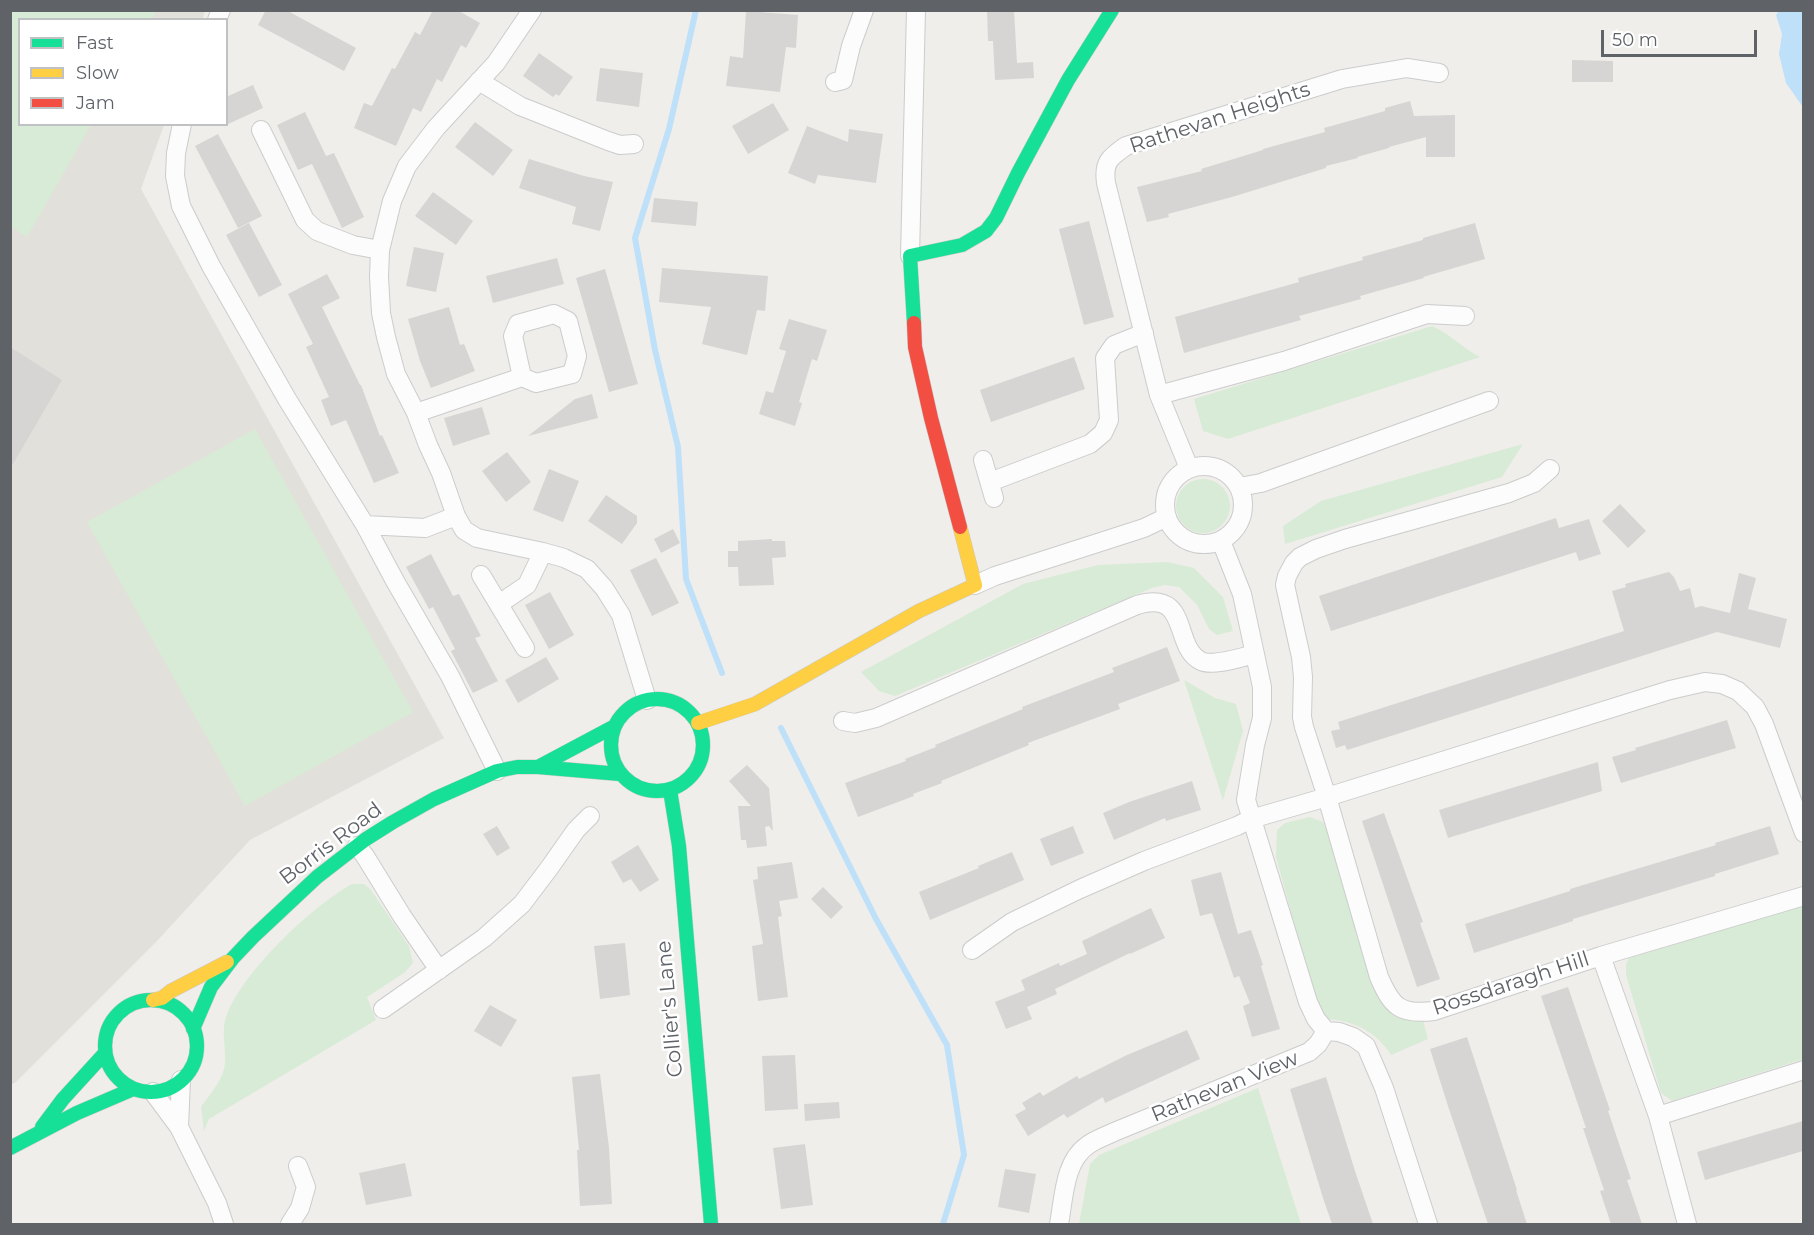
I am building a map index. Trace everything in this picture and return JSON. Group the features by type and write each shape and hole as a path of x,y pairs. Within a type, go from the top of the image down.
{"street":[{"path":"835,82 843,80 851,46 864,10"},
{"path":"916,10 910,256 915,347 931,418 975,585"},
{"path":"910,256 962,245 986,231 996,218 1017,172 1068,80 1113,10"},
{"path":"524,14 496,63 435,128 407,166 392,201 380,250 379,286 386,337 396,374 416,413 456,516 464,530 477,538 543,552 564,558 587,569 604,588 621,615 647,700"},
{"name":"Rathevan Heights","path":"1189,468 1159,394 1106,183 1106,167 1110,157 1126,146 1342,79 1407,68 1439,73"},
{"path":"479,81 520,106 608,141 620,145 634,144"},
{"path":"182,126 176,153 175,176 181,206 211,266 287,399 365,525 450,676 497,771"},
{"path":"261,130 305,220 317,231 353,244 380,250"},
{"path":"1159,394 1284,361 1427,314 1465,316"},
{"path":"983,460 992,490 1089,444 1103,432 1108,420 1105,358 1114,345 1144,333"},
{"path":"416,413 522,377"},
{"path":"1239,487 1261,483 1489,401"},
{"path":"1200,465 1223,470 1233,477 1239,487 1244,511 1231,534 1221,541 1196,544 1184,539 1175,531 1167,517 1164,510 1165,496 1178,475 1189,468 1200,465"},
{"name":"Rossdaragh Hill","path":"1550,469 1534,483 1509,493 1316,549 1300,557 1287,576 1286,585 1301,657 1302,717 1307,741 1327,797 1379,977 1388,997 1405,1011 1417,1013 1434,1011 1601,956 1803,896"},
{"path":"365,525 425,528 456,516"},
{"path":"698,723 755,704 919,611 995,576 1144,528 1167,517"},
{"path":"1221,541 1242,594 1262,687 1262,718 1246,800 1251,819 1308,1002 1316,1019 1326,1031 1353,1036 1366,1046 1384,1088 1428,1224"},
{"path":"499,604 527,585 543,552"},
{"path":"481,574 525,648"},
{"path":"843,721 855,723 876,718 1137,605 1149,602 1164,604 1171,610 1178,621 1185,641 1194,656 1201,661 1208,663 1255,654"},
{"path":"972,950 1012,922 1080,889 1251,819 1698,683 1714,682 1730,686 1755,707 1764,724 1803,833"},
{"path":"665,699 675,702 686,709 701,729 704,744 702,760 693,776 685,783 669,790 656,792 639,788 626,780 615,765 611,750 611,738 615,726 629,708 647,700 665,699"},
{"name":"Borris Road","path":"538,767 615,726"},
{"name":"Borris Road","path":"194,1029 211,987 233,958 292,899 357,846 384,828 434,799 497,771 517,767 538,767 620,774"},
{"name":"Collier's Lane","path":"669,790 674,809 682,868 686,948 711,1224"},
{"path":"383,1009 484,938 522,904 576,830 591,816"},
{"path":"357,846 439,970"},
{"path":"1601,956 1658,1116 1687,1224"},
{"name":"Borris Road","path":"153,1000 162,998 233,958"},
{"path":"153,1000 166,1003 187,1017 194,1029 197,1051 189,1072 181,1080 172,1087 153,1092 132,1089 114,1074 105,1053 105,1038 110,1024 119,1013 129,1005 153,1000"},
{"name":"Rathevan View","path":"1059,1224 1070,1169 1086,1146 1309,1052 1318,1044 1326,1031"},
{"path":"38,1133 63,1099 105,1053"},
{"path":"1658,1116 1803,1070"},
{"path":"179,1127 181,1080"},
{"path":"10,1148 77,1113 132,1089"},
{"path":"153,1092 179,1127 217,1203 224,1224"},
{"path":"291,1224 300,1208 306,1187 298,1166"}],"shaded area":[{"path":"11,11 205,11 203,18 18,18 18,126 164,126 141,189 444,738 250,840 157,941 11,1085"}],"green space":[{"path":"11,10 157,11 152,18 18,18 18,126 90,126 27,237 11,227"},
{"path":"1432,326 1480,357 1228,439 1203,431 1194,399"},
{"path":"255,429 413,712 245,806 87,522"},
{"path":"1523,444 1502,477 1285,544 1283,526 1321,501"},
{"path":"1198,479 1208,479 1218,483 1226,491 1230,506 1226,521 1218,529 1208,533 1198,533 1188,529 1180,521 1176,511 1176,501 1180,491 1188,483"},
{"path":"1167,562 1194,568 1223,597 1233,631 1217,635 1209,629 1197,605 1179,587 1165,585 1152,588 895,696 879,691 861,672 1023,584 1098,565"},
{"path":"1184,680 1215,698 1236,704 1243,731 1223,800"},
{"path":"1310,817 1323,822 1334,842 1377,991 1423,1020 1428,1039 1391,1055 1379,1040 1363,1029 1346,1022 1326,1019 1315,1000 1276,857 1277,830 1285,823"},
{"path":"352,884 364,884 371,890 409,946 413,963 404,973 367,997 376,1020 209,1119 204,1131 201,1107 216,1086 224,1069 225,1022 234,999 262,961 298,924 335,894"},
{"path":"1803,905 1803,1059 1672,1101 1661,1093 1626,975 1626,964 1629,958"},
{"path":"1258,1088 1301,1224 1079,1224 1090,1164 1099,1155"}],"water":[{"path":"1779,11 1803,11 1803,107 1786,83 1779,54 1782,34 1776,15"}],"building":[{"path":"266,10 286,10 356,48 344,71 258,25"},
{"path":"433,10 457,10 480,23 466,48 461,45 442,82 437,79 421,112 413,108 396,146 354,128 364,103 372,106 392,68 395,69 415,32 420,35"},
{"path":"987,10 1014,10 1017,63 1033,62 1034,78 995,80 993,41 988,41"},
{"path":"746,11 798,15 796,48 786,47 780,92 726,86 730,56 743,58"},
{"path":"539,53 573,77 559,96 556,94 553,97 523,76"},
{"path":"1572,60 1613,61 1613,82 1572,82"},
{"path":"600,68 643,73 639,107 596,101"},
{"path":"253,85 263,108 228,124 228,96"},
{"path":"1410,101 1414,116 1455,115 1455,157 1426,157 1426,137 1147,222 1137,187 1202,171 1201,169 1263,149 1325,132 1324,128 1385,111 1385,108"},
{"path":"773,103 789,130 748,154 732,126"},
{"path":"305,112 326,156 334,153 364,217 342,228 312,164 298,170 277,125"},
{"path":"475,122 513,150 493,176 455,147"},
{"path":"807,126 848,142 849,129 883,134 876,183 818,175 815,184 788,173"},
{"path":"218,134 262,216 238,228 195,146"},
{"path":"529,159 584,176 613,182 600,231 572,224 576,207 519,188"},
{"path":"433,192 473,221 456,245 415,216"},
{"path":"654,198 698,202 696,226 651,222"},
{"path":"1089,221 1114,317 1084,325 1059,229"},
{"path":"249,223 282,285 259,297 226,235"},
{"path":"1475,223 1485,259 1360,296 1361,299 1299,316 1301,320 1184,353 1175,317 1299,282 1298,278 1363,260 1362,257"},
{"path":"414,247 444,253 436,292 406,286"},
{"path":"557,258 564,284 493,303 486,276"},
{"path":"662,268 768,276 765,311 757,310 747,355 702,344 711,307 659,302"},
{"path":"605,269 638,384 609,392 576,278"},
{"path":"327,274 340,298 322,307 361,385 380,436 382,435 399,473 374,483 346,420 331,426 321,400 329,397 306,347 313,344 288,294"},
{"path":"449,307 460,345 464,344 475,371 431,388 420,361 408,319"},
{"path":"789,319 827,330 817,361 812,359 799,402 802,403 795,426 759,414 766,391 773,393 786,351 779,349"},
{"path":"10,347 62,380 10,469"},
{"path":"1074,357 1085,389 991,422 980,390"},
{"path":"592,394 598,418 528,436 575,399"},
{"path":"482,407 490,434 453,446 444,418"},
{"path":"507,452 531,482 506,502 482,471"},
{"path":"549,469 579,481 563,522 533,510"},
{"path":"606,495 637,516 637,523 622,544 588,521"},
{"path":"1620,504 1646,531 1628,548 1602,521"},
{"path":"1556,518 1559,528 1589,519 1601,554 1579,561 1576,552 1331,631 1319,596"},
{"path":"673,529 680,543 661,553 654,539"},
{"path":"772,539 772,541 785,541 786,557 772,558 774,585 739,586 738,567 728,567 728,551 738,551 738,541"},
{"path":"431,554 453,596 459,594 481,636 475,638 498,681 473,693 451,651 455,649 433,607 429,609 406,567"},
{"path":"656,558 679,603 652,616 630,570"},
{"path":"1669,572 1674,577 1680,591 1690,588 1695,608 1701,606 1730,613 1739,573 1756,578 1748,609 1787,619 1780,648 1717,632 1347,750 1345,745 1336,748 1331,731 1340,729 1338,722 1624,631 1612,591 1626,587 1625,584"},
{"path":"550,592 574,635 549,649 525,605"},
{"path":"1167,647 1180,681 1118,704 1120,709 1028,743 1029,745 913,794 914,796 858,817 845,783 906,761 905,759 936,747 935,745 1023,709 1022,707 1114,672 1112,668"},
{"path":"546,657 559,679 518,703 505,680"},
{"path":"1727,720 1736,748 1621,783 1612,757"},
{"path":"1598,762 1602,791 1448,838 1439,810"},
{"path":"747,765 769,788 773,831 769,826 765,827 767,846 747,848 746,840 741,840 738,806 751,806 729,781"},
{"path":"1192,781 1201,810 1166,821 1165,818 1114,840 1103,813"},
{"path":"1384,813 1423,922 1420,923 1440,979 1417,987 1362,821"},
{"path":"497,826 510,848 497,856 483,834"},
{"path":"1073,826 1084,853 1051,866 1040,839"},
{"path":"1770,826 1779,854 1474,953 1465,924"},
{"path":"638,845 659,880 640,892 631,879 623,883 611,862"},
{"path":"1012,852 1024,880 930,920 919,892"},
{"path":"792,862 798,898 779,901 782,916 778,917 788,997 758,1001 752,946 763,944 753,880 758,879 757,867"},
{"path":"1221,872 1238,934 1251,930 1280,1029 1252,1037 1243,1006 1250,1003 1239,976 1234,978 1212,913 1200,916 1191,880"},
{"path":"823,887 843,907 831,919 811,899"},
{"path":"1151,908 1165,938 1055,989 1057,994 1027,1007 1032,1019 1006,1029 995,1002 1025,990 1021,980 1059,963 1060,966 1087,954 1082,941"},
{"path":"625,943 630,995 600,999 594,946"},
{"path":"1568,987 1610,1110 1608,1111 1631,1179 1627,1180 1642,1224 1611,1224 1600,1191 1604,1190 1583,1128 1586,1128 1541,996"},
{"path":"490,1005 517,1020 501,1047 474,1031"},
{"path":"1187,1030 1200,1059 1105,1103 1103,1097 1067,1118 1064,1114 1028,1136 1015,1115 1026,1109 1022,1103 1040,1092 1043,1096 1077,1076 1079,1079 1127,1055"},
{"path":"1467,1037 1527,1224 1488,1224 1448,1106 1430,1049"},
{"path":"795,1055 798,1109 765,1111 762,1056"},
{"path":"600,1074 609,1148 612,1204 580,1206 577,1150 579,1150 572,1077"},
{"path":"1326,1077 1373,1224 1332,1224 1323,1198 1290,1089"},
{"path":"839,1102 840,1118 805,1121 804,1104"},
{"path":"1803,1121 1803,1151 1705,1180 1697,1152"},
{"path":"805,1144 813,1205 781,1209 773,1148"},
{"path":"405,1163 412,1196 366,1205 359,1173"},
{"path":"1005,1169 1036,1174 1029,1213 998,1207"}],"waterway":[{"path":"696,10 669,129 635,238 655,350 678,447 686,579 722,673"},
{"path":"781,728 876,919 947,1045 964,1155 943,1224"}],"traffic: fast":[{"path":"914,323 910,256 962,245 986,231 996,218 1068,80 1112,10"},
{"path":"657,699 675,702 690,712 700,727 703,745 700,763 690,778 675,788 657,791 639,788 624,778 614,763 611,745 614,727 624,712 639,702 657,699"},
{"path":"538,767 615,726"},
{"path":"193,1029 211,987 233,958 253,937 317,877 366,839 393,822 434,799 497,771 517,767 538,767 620,774"},
{"path":"670,790 679,846 711,1224"},
{"path":"151,1000 177,1008 189,1020 197,1046 189,1072 177,1084 151,1092 125,1084 113,1072 105,1046 113,1020 125,1008 151,1000"},
{"path":"42,1127 63,1099 105,1053"},
{"path":"10,1148 77,1113 133,1089"}],"traffic: slow":[{"path":"698,723 755,704 919,611 975,585 960,527"},
{"path":"153,1000 162,998 227,962"}],"traffic: jam":[{"path":"914,323 915,347 931,418 960,527"}]}
